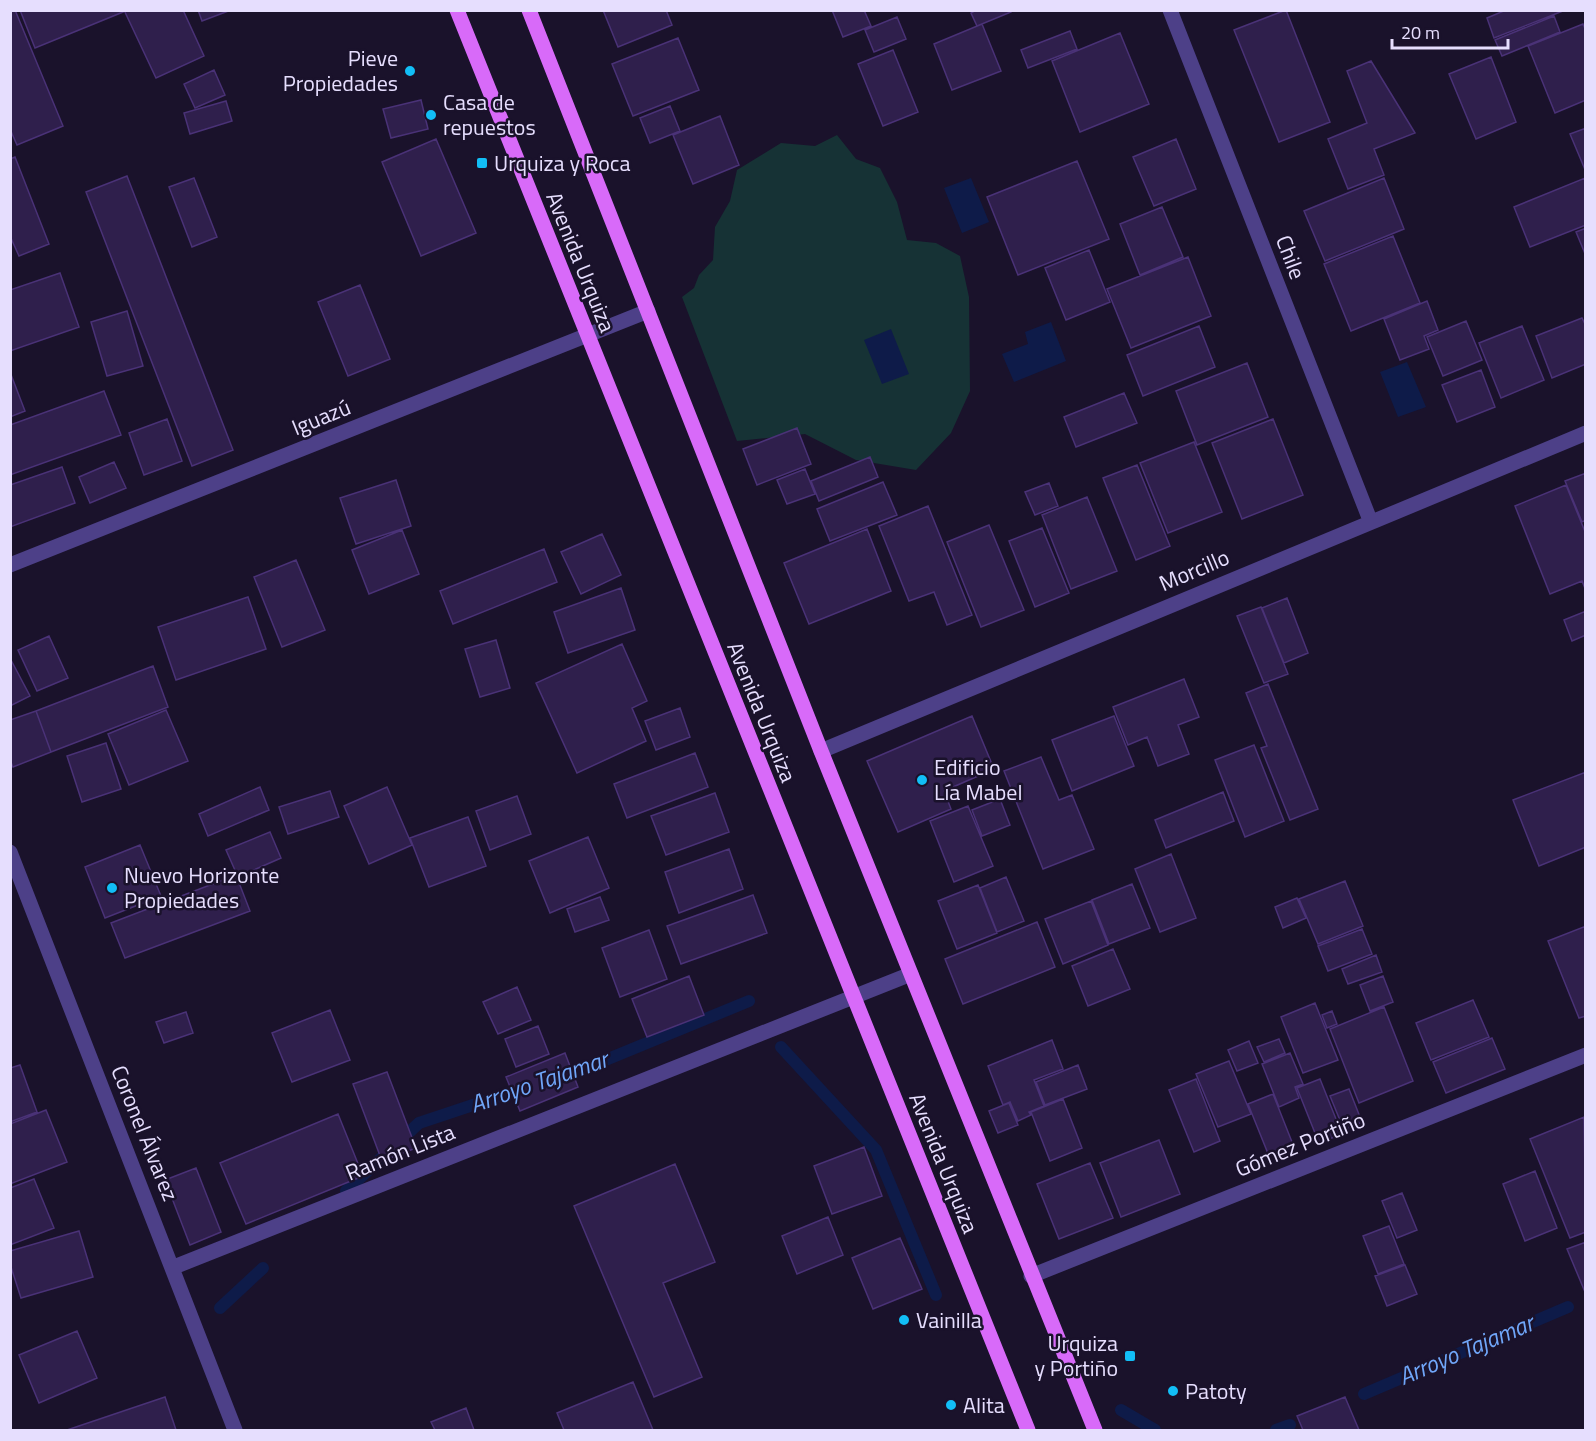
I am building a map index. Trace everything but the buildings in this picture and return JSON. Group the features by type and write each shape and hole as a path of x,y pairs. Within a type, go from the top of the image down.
{"main road":[{"name":"Avenida Urquiza","path":"457,10 586,336 1028,1431"},
{"name":"Avenida Urquiza","path":"529,10 821,751 1095,1431"}],"street":[{"name":"Chile","path":"1170,10 1370,520"},
{"name":"Iguazú","path":"10,565 648,311"},
{"name":"Morcillo","path":"821,751 1370,520 1586,432"},
{"name":"Coronel Álvarez","path":"10,852 174,1267 236,1431"},
{"name":"Ramón Lista","path":"174,1267 911,974"},
{"name":"Gómez Portiño","path":"1031,1276 1586,1055"}],"green space":[{"path":"837,135 856,159 880,168 897,202 907,240 936,243 960,256 969,297 970,391 951,433 916,470 856,460 805,434 737,441 682,297 694,288 699,275 713,260 715,227 730,201 737,170 781,143 815,146"}],"water":[{"path":"971,178 989,222 962,233 944,188"},
{"path":"1051,322 1066,361 1014,382 1002,354 1028,344 1025,332"},
{"path":"891,329 909,374 882,384 864,340"},
{"path":"1407,362 1426,407 1398,417 1380,372"}],"waterway":[{"name":"Arroyo Tajamar","path":"558,1077 591,1066 749,1001"},
{"name":"Arroyo Tajamar","path":"781,1047 876,1150 936,1295"},
{"name":"Arroyo Tajamar","path":"346,1191 419,1123 527,1087"},
{"name":"Arroyo Tajamar","path":"220,1308 263,1268"},
{"name":"Arroyo Tajamar","path":"1364,1394 1568,1307"},
{"name":"Arroyo Tajamar","path":"1121,1410 1155,1430"},
{"name":"Arroyo Tajamar","path":"1276,1430 1290,1425"}],"place":[{"name":"Pieve Propiedades","path":"410,71"},
{"name":"Casa de repuestos","path":"431,115"},
{"name":"Urquiza y Roca","path":"482,163"},
{"name":"Edificio Lía Mabel","path":"922,780"},
{"name":"Nuevo Horizonte Propiedades","path":"112,888"},
{"name":"Vainilla","path":"904,1320"},
{"name":"Urquiza y Portiño","path":"1130,1356"},
{"name":"Patoty","path":"1173,1391"},
{"name":"Alita","path":"951,1405"}]}
